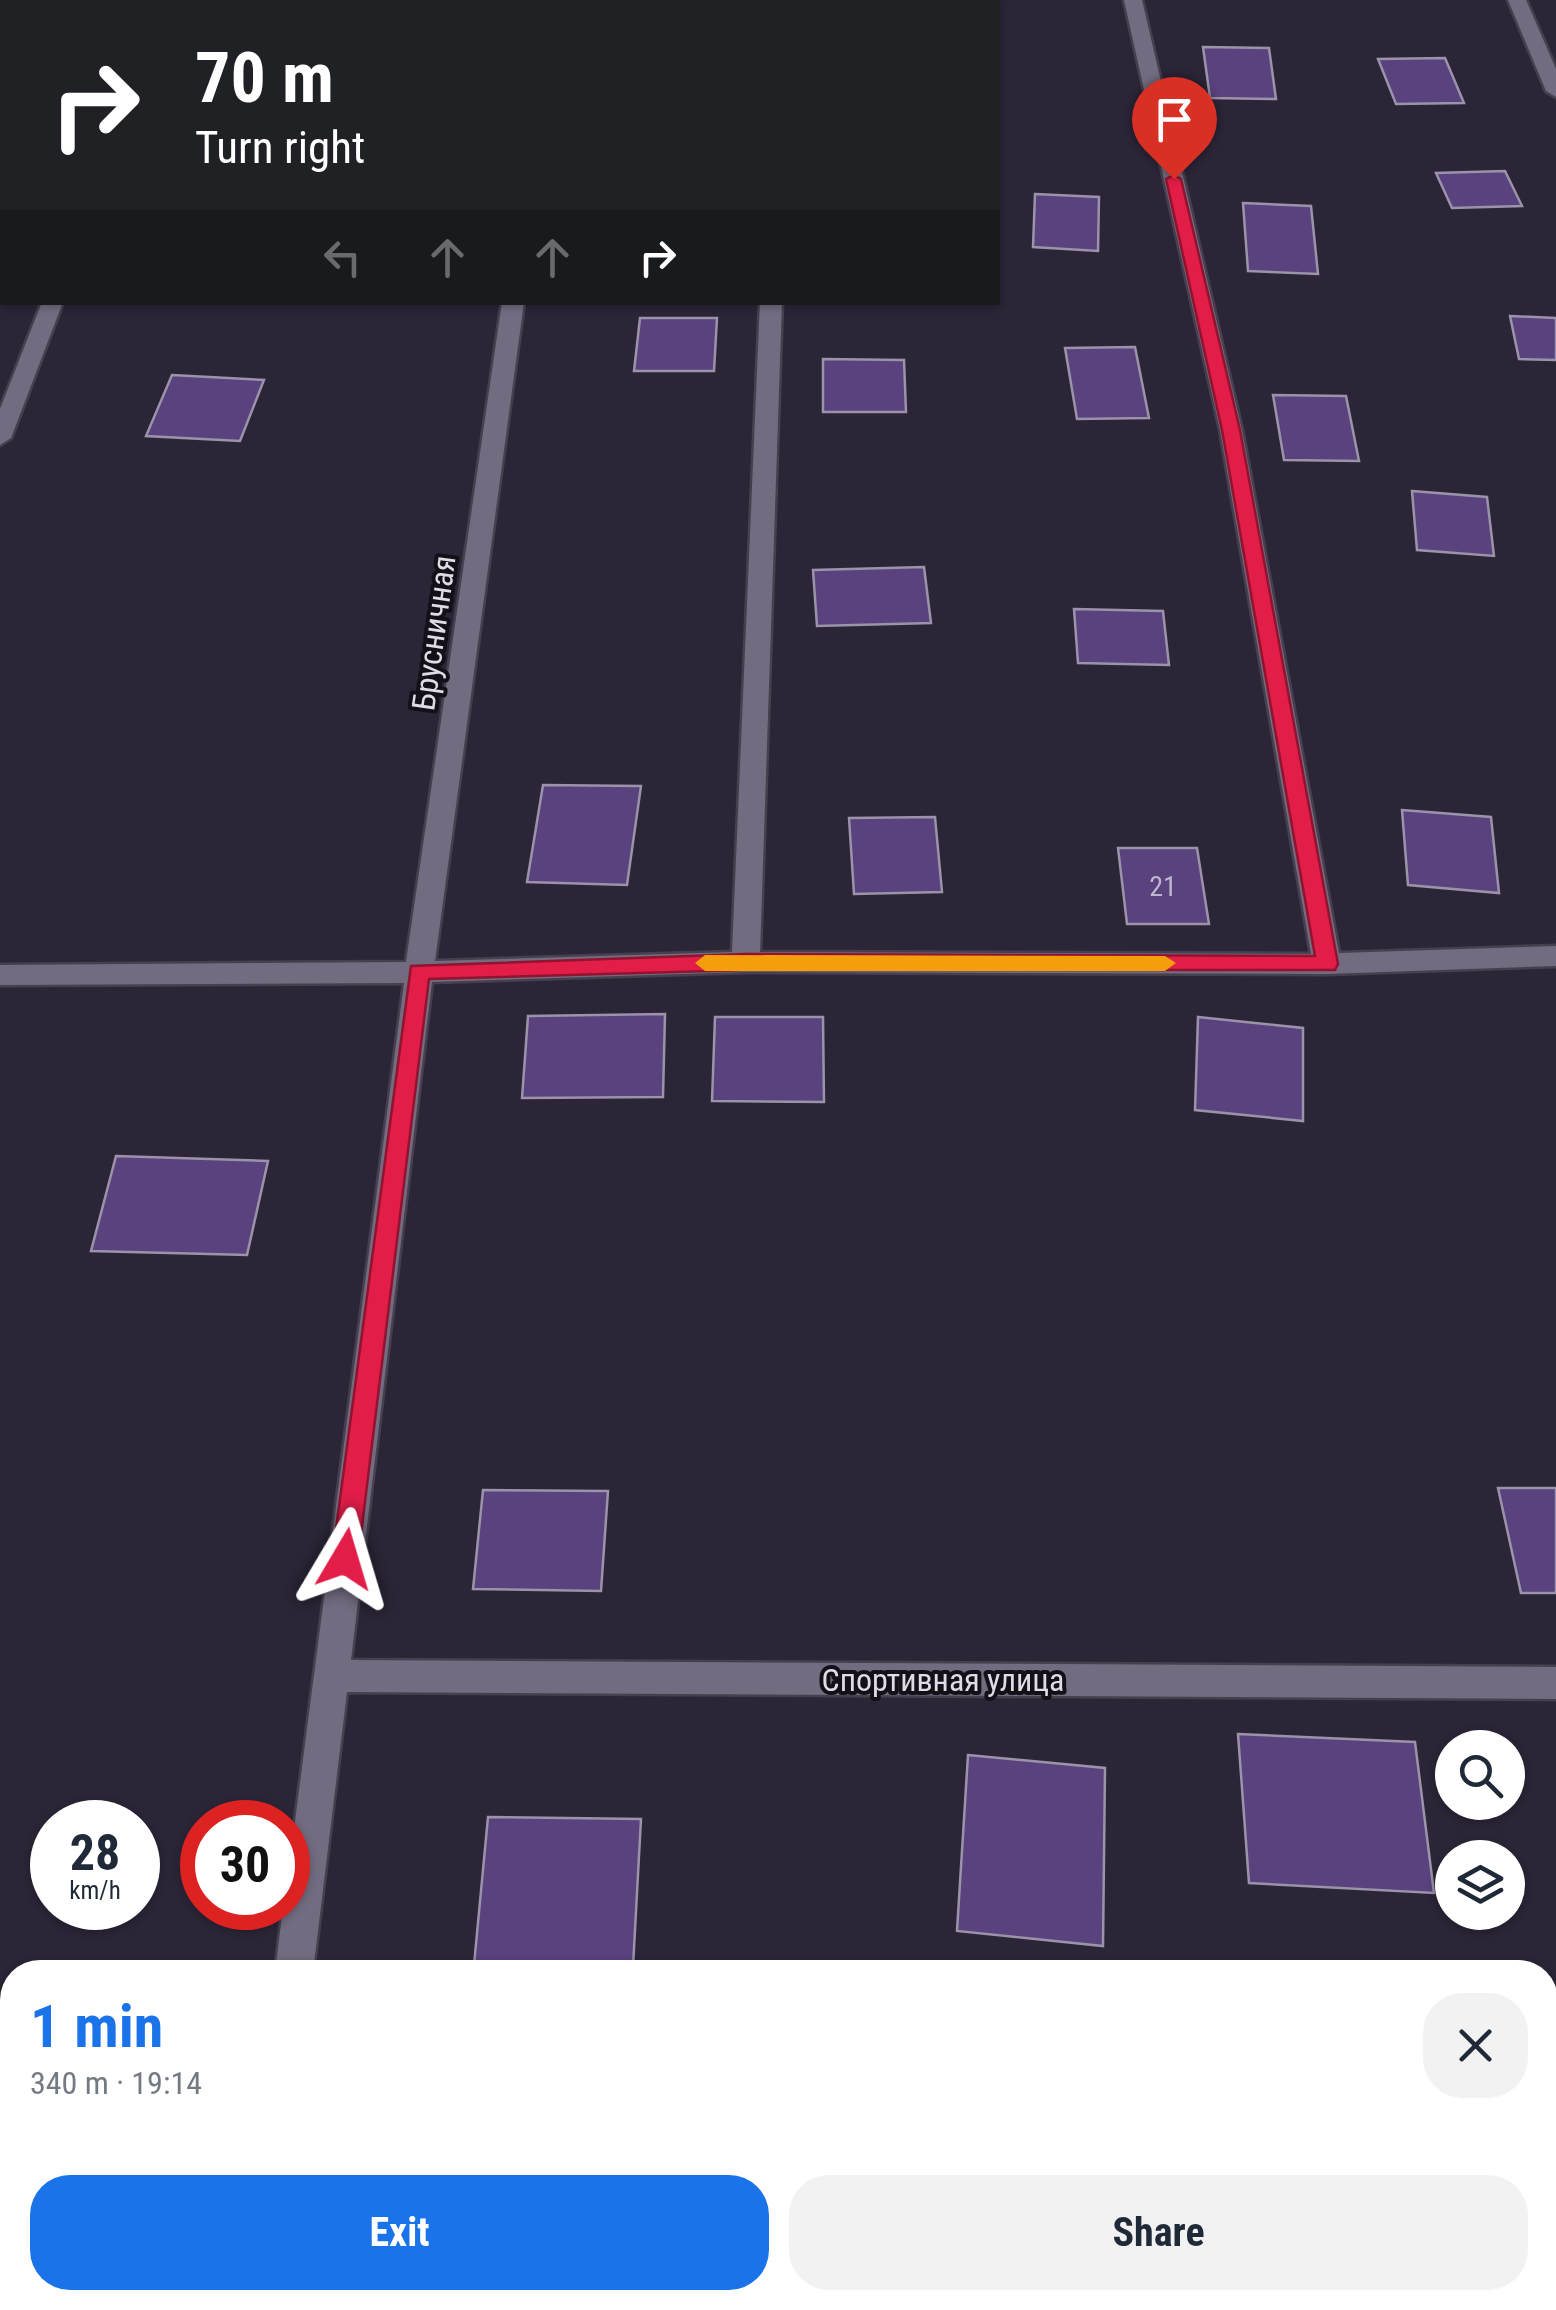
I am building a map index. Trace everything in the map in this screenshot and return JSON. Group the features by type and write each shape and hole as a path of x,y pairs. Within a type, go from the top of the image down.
{"street":[{"path":"1133,0 1231,430 1327,964"},
{"path":"1517,0 1556,92"},
{"path":"0,438 52,305"},
{"name":"Брусничная","path":"295,1960 419,972 513,305"},
{"path":"746,962 771,305"},
{"path":"0,975 419,972 746,962 1327,964 1556,956"},
{"name":"Спортивная улица","path":"330,1676 1556,1683"}],"building":[{"path":"1203,47 1269,48 1276,99 1210,98"},
{"path":"1445,58 1464,103 1396,104 1378,59"},
{"path":"1505,171 1522,206 1452,208 1436,173"},
{"path":"1035,194 1099,197 1098,251 1033,247"},
{"path":"1243,203 1311,206 1318,274 1248,271"},
{"path":"1510,316 1556,318 1556,360 1519,359"},
{"path":"640,318 717,318 714,371 634,371"},
{"path":"1135,347 1149,418 1077,419 1065,348"},
{"path":"823,359 904,360 906,412 823,412"},
{"path":"172,375 264,380 240,441 146,436"},
{"path":"1273,395 1346,396 1359,461 1284,460"},
{"path":"1412,491 1487,497 1494,556 1417,550"},
{"path":"924,567 931,623 817,626 813,570"},
{"path":"1074,609 1163,611 1169,665 1078,663"},
{"path":"543,785 641,786 627,885 527,882"},
{"path":"1402,810 1491,817 1499,893 1408,885"},
{"path":"935,817 942,892 854,894 849,818"},
{"path":"1118,848 1197,848 1209,924 1127,924"},
{"path":"665,1014 663,1097 522,1098 528,1016"},
{"path":"715,1017 823,1017 824,1102 712,1101"},
{"path":"1198,1017 1303,1028 1303,1121 1195,1110"},
{"path":"116,1156 268,1161 247,1255 91,1251"},
{"path":"1498,1488 1556,1488 1556,1593 1521,1593"},
{"path":"483,1490 608,1491 601,1591 473,1589"},
{"path":"1238,1734 1415,1742 1434,1893 1249,1883"},
{"path":"968,1755 1105,1768 1103,1946 957,1931"},
{"path":"488,1817 641,1819 633,1960 474,1960"}],"slow traffic":[{"path":"705,963 1165,963"}],"route":[{"path":"345,1559 419,972 746,962 1327,964 1231,430 1174,179"}]}
